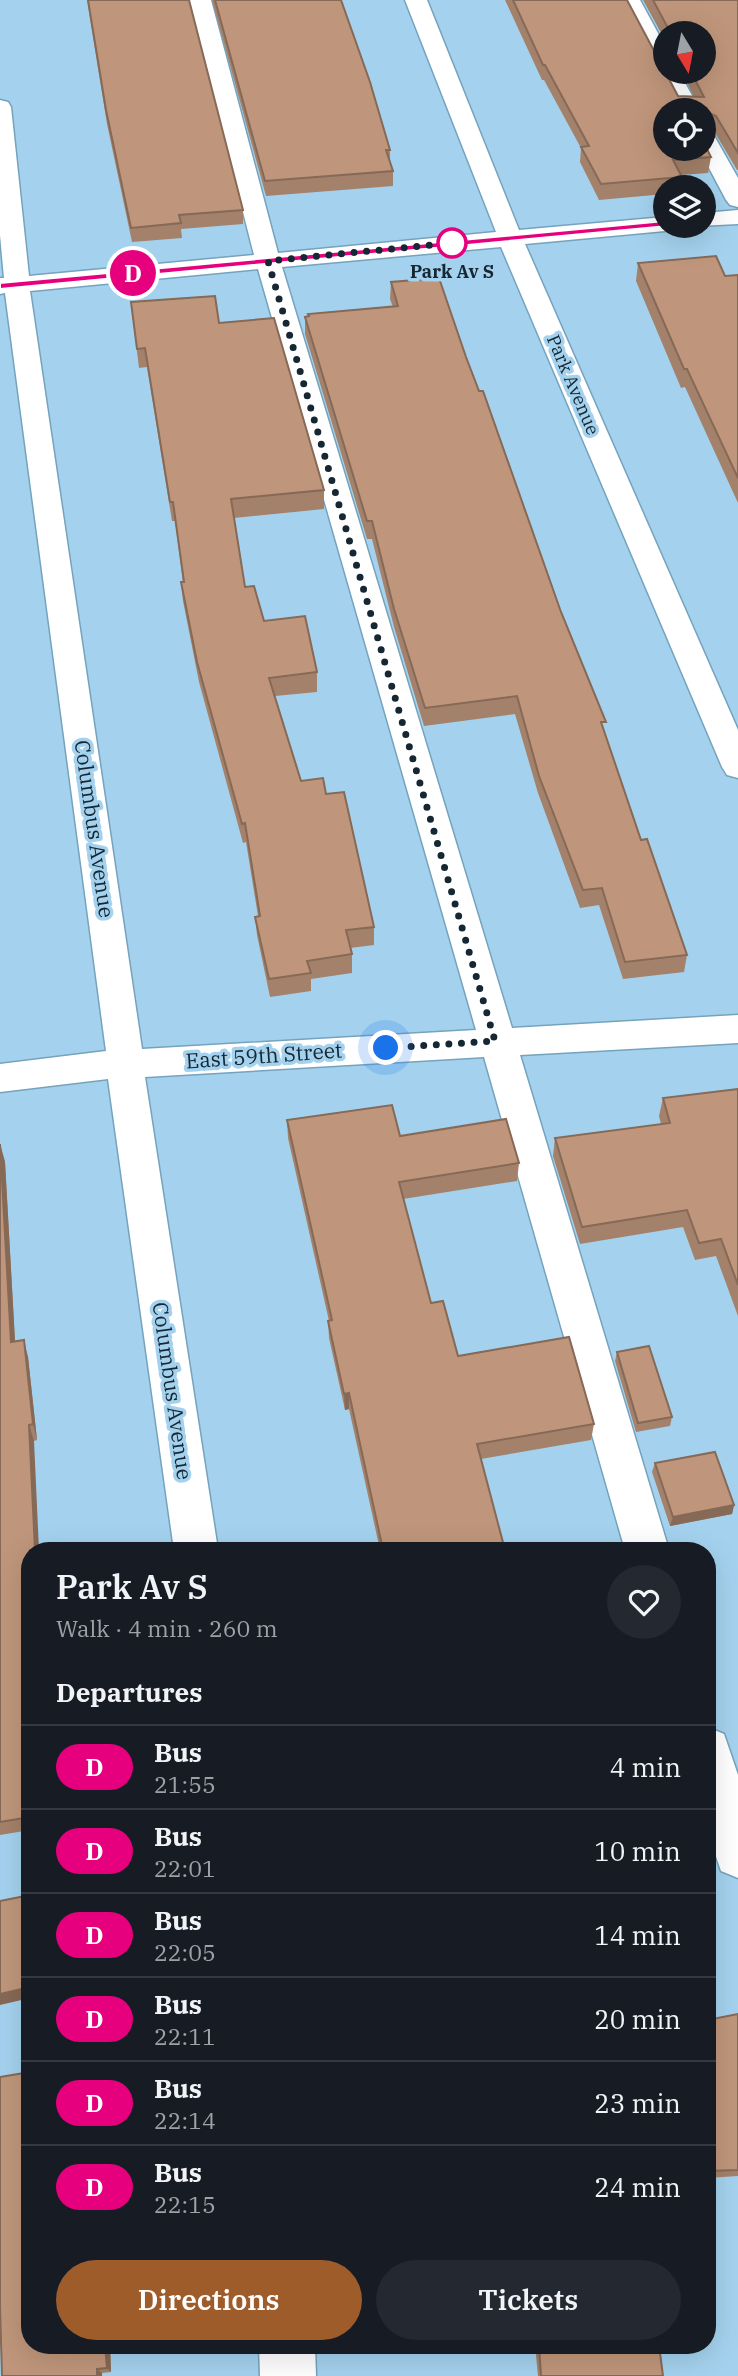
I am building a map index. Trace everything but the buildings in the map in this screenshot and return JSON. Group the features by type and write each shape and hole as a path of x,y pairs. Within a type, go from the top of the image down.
{"street":[{"path":"200,0 268,261 495,1041 645,1542"},
{"name":"Park Avenue","path":"416,0 510,238 738,767"},
{"path":"629,0 653,44"},
{"name":"Columbus Avenue","path":"0,107 8,285 122,1029 124,1064 195,1542"},
{"path":"716,159 738,200"},
{"path":"716,219 738,217"},
{"path":"8,285 653,225"},
{"name":"East 59th Street","path":"0,1077 83,1066 738,1029"},
{"path":"716,1780 738,1854"},
{"path":"287,2354 288,2376"}],"bus line":[{"name":"D","path":"0,286 653,225"}],"place":[{"name":"Park Av S","path":"452,243"}],"route":[{"path":"386,1048 495,1041 268,261 452,243"}]}
